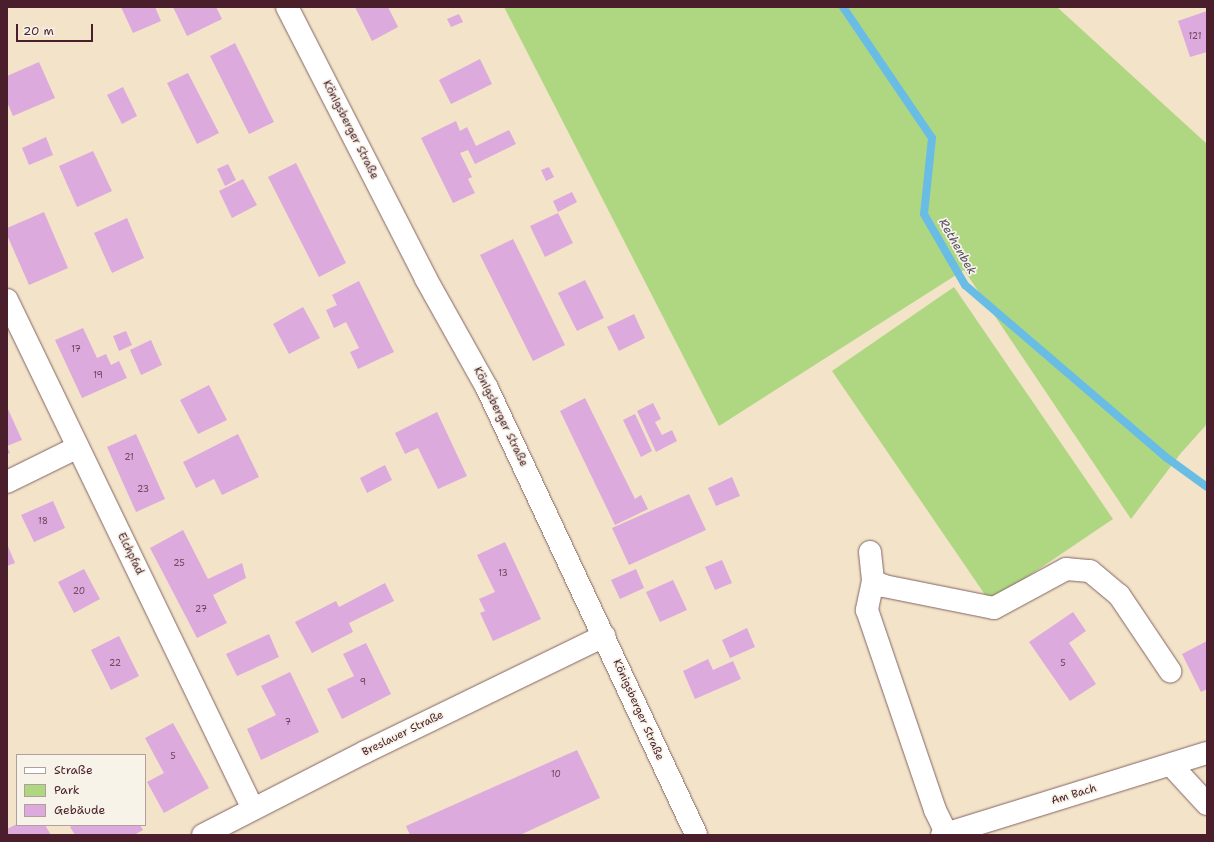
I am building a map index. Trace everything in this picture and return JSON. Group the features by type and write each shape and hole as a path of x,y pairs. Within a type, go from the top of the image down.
{"street":[{"name":"Königsberger Straße","path":"287,7 426,279 487,388 696,835"},
{"name":"Elchpfad","path":"7,300 253,809"},
{"path":"7,482 78,447"},
{"path":"870,552 873,581 867,610 935,810 947,835"},
{"path":"873,581 884,586 994,608 1066,569 1090,571 1119,595 1170,671"},
{"name":"Breslauer Straße","path":"203,835 365,752 604,636"},
{"name":"Am Bach","path":"942,835 947,835 1207,753"},
{"path":"1171,764 1207,804"}],"green space":[{"path":"504,7 1057,7 1207,144 1207,424 1181,453 1131,519 964,270 719,426"},
{"path":"954,287 1113,519 990,602 832,371"}],"building":[{"path":"121,7 155,7 161,21 133,33"},
{"path":"173,7 216,7 222,19 187,36"},
{"path":"355,7 388,7 398,27 372,41"},
{"path":"1207,11 1207,52 1190,57 1178,21"},
{"path":"459,14 463,22 451,27 447,19"},
{"path":"235,43 274,122 249,134 210,56"},
{"path":"480,59 492,84 451,104 439,80"},
{"path":"39,62 55,98 13,116 7,102 7,76"},
{"path":"188,73 219,133 197,144 167,83"},
{"path":"123,87 137,116 122,124 107,95"},
{"path":"456,121 460,131 467,127 476,146 509,130 516,144 475,164 468,150 460,153 472,177 468,179 475,193 453,203 421,138"},
{"path":"46,137 53,155 29,165 22,148"},
{"path":"93,151 112,191 77,207 59,166"},
{"path":"296,163 346,263 319,277 268,177"},
{"path":"228,164 236,180 225,186 217,169"},
{"path":"549,167 554,177 546,181 541,170"},
{"path":"243,179 257,205 232,218 219,191"},
{"path":"572,192 577,202 558,212 553,201"},
{"path":"44,212 68,268 29,285 7,235 7,228"},
{"path":"558,213 573,243 545,257 530,226"},
{"path":"127,218 144,258 112,273 94,233"},
{"path":"513,239 565,345 533,361 480,255"},
{"path":"585,280 604,318 577,331 558,293"},
{"path":"359,281 394,352 358,369 350,352 359,348 346,322 334,328 326,310 337,305 332,295"},
{"path":"303,307 320,338 289,354 273,324"},
{"path":"634,314 645,338 619,351 607,327"},
{"path":"83,328 97,358 106,354 111,365 119,361 127,378 82,398 55,340"},
{"path":"126,331 132,345 119,351 113,336"},
{"path":"151,340 162,365 141,375 130,350"},
{"path":"209,385 227,420 198,434 180,400"},
{"path":"585,398 635,499 641,495 648,509 615,525 560,411"},
{"path":"653,403 661,419 655,422 662,435 672,430 677,441 656,452 637,411"},
{"path":"7,407 22,440 7,446"},
{"path":"437,412 467,476 438,489 418,448 405,454 395,433"},
{"path":"635,414 652,451 641,457 623,420"},
{"path":"136,434 165,499 136,512 107,447"},
{"path":"238,434 259,477 222,495 214,479 196,488 183,462"},
{"path":"7,446 10,453 7,454"},
{"path":"385,465 392,480 367,493 360,478"},
{"path":"732,477 740,496 716,506 708,488"},
{"path":"689,494 706,530 629,565 612,528"},
{"path":"53,501 65,528 34,542 21,515"},
{"path":"183,530 208,579 242,563 246,578 213,595 227,623 197,638 150,548"},
{"path":"505,542 541,619 493,641 480,613 485,611 479,599 495,592 477,555"},
{"path":"7,544 15,563 7,566"},
{"path":"722,560 732,583 715,590 705,567"},
{"path":"84,569 100,599 74,613 58,582"},
{"path":"636,569 644,588 620,599 611,580"},
{"path":"673,580 687,610 660,622 646,592"},
{"path":"385,583 394,601 349,623 353,632 312,653 295,622 336,601 339,607"},
{"path":"1073,612 1086,631 1069,643 1096,684 1070,701 1029,642"},
{"path":"747,628 755,647 730,658 722,640"},
{"path":"269,634 279,657 237,676 226,654"},
{"path":"119,636 139,676 111,690 91,650"},
{"path":"1207,641 1207,689 1201,692 1182,654"},
{"path":"366,643 391,694 342,719 327,689 354,676 343,654"},
{"path":"708,659 713,670 733,661 741,679 695,699 683,671"},
{"path":"290,672 319,732 261,760 247,729 276,715 261,686"},
{"path":"173,723 209,788 164,813 147,782 164,773 145,738"},
{"path":"577,750 600,798 520,835 410,835 406,826"},
{"path":"16,824 16,826 46,826 51,835 7,835 7,829"},
{"path":"141,826 143,830 134,835 75,835 70,827"}],"waterway":[{"name":"Rethenbek","path":"843,7 932,138 924,214 965,285 1167,458 1207,487"}]}
